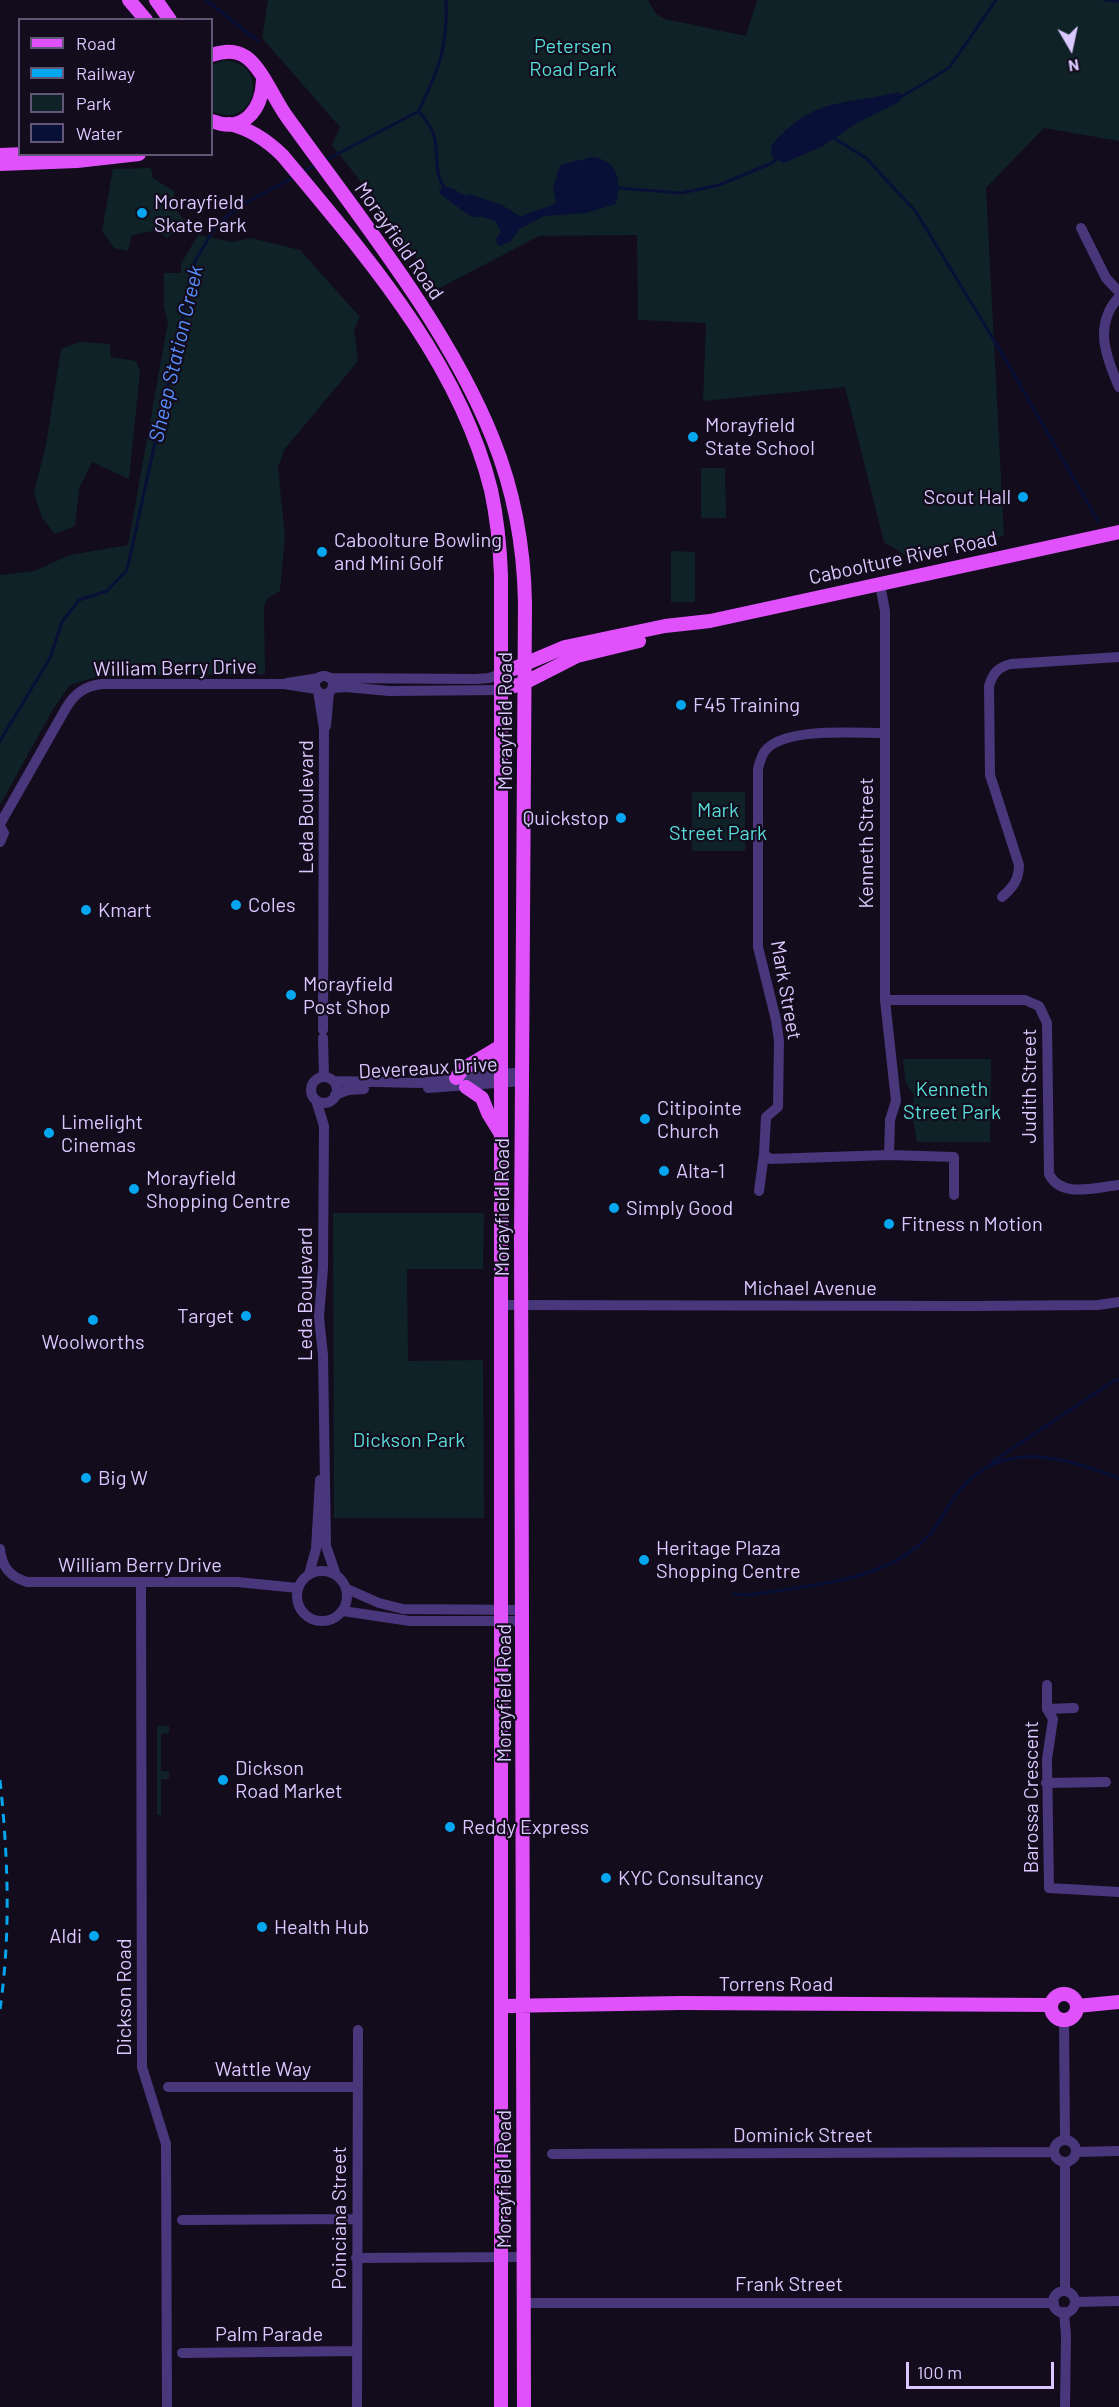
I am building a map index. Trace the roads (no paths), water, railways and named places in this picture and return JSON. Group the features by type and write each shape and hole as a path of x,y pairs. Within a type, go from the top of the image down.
{"main road":[{"path":"129,0 144,18"},
{"path":"156,0 169,18"},
{"name":"Morayfield Road","path":"215,52 239,54 253,63 304,142 434,327 472,393 494,440 510,491 522,548 524,581 521,1305 524,2407"},
{"path":"219,124 241,122 256,110 260,101 263,80"},
{"name":"Morayfield Road","path":"219,124 251,131 269,142 283,156 365,256 407,315 447,382 477,446 491,490 499,541 501,674 501,2407"},
{"path":"0,154 18,154"},
{"path":"0,164 111,156"},
{"name":"Caboolture River Road","path":"501,674 551,651 574,645 665,626 695,624 1119,532"},
{"name":"Caboolture River Road","path":"501,690 524,683 577,656 667,635 695,624"},
{"path":"501,1046 463,1069 461,1083 482,1098 501,1134"},
{"path":"1063,1994 1074,1998 1077,2006 1072,2017 1064,2020 1056,2017 1051,2005 1055,1997 1063,1994"},
{"path":"1077,2006 1119,2002"},
{"name":"Torrens Road","path":"501,2006 681,2003 1051,2005"}],"street":[{"path":"1081,228 1106,278 1119,292"},
{"path":"1119,297 1110,310 1103,327 1103,342 1119,387"},
{"name":"Kenneth Street","path":"880,584 885,611 885,1000 896,1101 890,1120 889,1155"},
{"path":"1002,897 1015,885 1020,865 990,776 989,686 991,678 996,671 1011,664 1119,657"},
{"name":"William Berry Drive","path":"324,686 476,679 501,674"},
{"name":"William Berry Drive","path":"0,825 66,708 84,688 102,684 284,684 389,691 501,690"},
{"name":"Leda Boulevard","path":"324,686 327,722 324,729 323,1034 329,1079"},
{"name":"Mark Street","path":"764,1154 766,1117 778,1107 779,1041 759,947 758,769 760,759 765,750 776,742 802,735 884,733"},
{"path":"0,825 4,833 0,842"},
{"name":"Judith Street","path":"885,1000 1025,1000 1039,1006 1047,1023 1049,1174 1059,1187 1068,1190 1119,1185"},
{"name":"Devereaux Drive","path":"332,1098 355,1089 523,1077"},
{"path":"316,1079 329,1079 337,1088 332,1098 323,1103 311,1094 311,1086 316,1079"},
{"name":"Devereaux Drive","path":"329,1079 461,1083"},
{"name":"Leda Boulevard","path":"324,1126 332,1098"},
{"name":"Leda Boulevard","path":"316,1100 324,1126 323,1268 319,1317 323,1355 326,1546 336,1575"},
{"path":"764,1154 770,1159 889,1155 954,1157 954,1195"},
{"path":"759,1191 764,1154"},
{"name":"Michael Avenue","path":"501,1305 972,1306 1098,1305 1119,1302"},
{"name":"Leda Boulevard","path":"309,1574 316,1548 317,1501 324,1462"},
{"name":"William Berry Drive","path":"0,1549 7,1571 24,1581 237,1582 298,1588"},
{"path":"347,1589 343,1611 329,1620 313,1619 301,1610 297,1595 298,1588 309,1574 323,1571 336,1575 347,1589 379,1603 403,1609 500,1616"},
{"name":"Dickson Road","path":"141,1583 142,2067 166,2144 167,2407"},
{"path":"343,1611 410,1621 523,1616"},
{"name":"Barossa Crescent","path":"1047,1685 1047,1708 1053,1719 1046,1783 1049,1888 1119,1892"},
{"name":"Barossa Crescent","path":"1047,1708 1074,1708"},
{"path":"1046,1783 1106,1782"},
{"path":"1064,2020 1065,2140"},
{"name":"Poinciana Street","path":"357,2407 358,2030"},
{"name":"Wattle Way","path":"168,2087 358,2087"},
{"path":"1065,2140 1074,2144 1076,2152 1072,2160 1065,2162 1057,2158 1054,2152 1057,2143 1065,2140"},
{"path":"1076,2152 1119,2151"},
{"name":"Dominick Street","path":"552,2154 1054,2152"},
{"path":"1065,2162 1065,2291"},
{"path":"182,2220 356,2219"},
{"path":"356,2258 524,2257"},
{"path":"1065,2291 1072,2295 1075,2302 1071,2310 1064,2312 1057,2309 1054,2302 1058,2293 1065,2291"},
{"path":"1075,2302 1119,2301"},
{"name":"Frank Street","path":"524,2303 1054,2302"},
{"path":"1064,2312 1065,2407"},
{"name":"Palm Parade","path":"182,2352 357,2351"}],"water":[{"path":"899,92 903,96 899,102 857,123 823,146 784,163 772,157 771,146 801,118 845,102"},
{"path":"592,157 601,159 613,168 619,188 616,204 586,213 544,216 520,229 510,242 500,246 496,239 501,232 495,221 483,217 471,217 440,194 439,189 450,188 465,196 469,194 502,205 521,217 556,203 553,188 560,165"}],"waterway":[{"path":"206,0 258,41"},
{"path":"419,110 441,57 444,44 446,0"},
{"name":"Sheep Station Creek","path":"901,97 949,68 996,0"},
{"name":"Sheep Station Creek","path":"1104,0 1119,1"},
{"name":"Sheep Station Creek","path":"324,161 419,111 434,135 439,177 446,190"},
{"path":"832,137 866,158 916,212 1000,350 1098,521"},
{"name":"Sheep Station Creek","path":"618,188 681,193 719,185 772,163 778,158"},
{"name":"Sheep Station Creek","path":"303,172 315,165"},
{"name":"Sheep Station Creek","path":"0,741 50,658 62,622 79,600 107,591 127,570 195,261 216,226 238,207 294,177"},
{"path":"992,1462 1115,1380 1119,1380"},
{"path":"734,1594 748,1595 837,1581 880,1568 900,1558 918,1546 930,1534 959,1491 976,1474 994,1463 1014,1458 1056,1459 1119,1478"}],"railway":[{"path":"0,1780 7,1895 6,1952 0,2009"}],"place":[{"name":"Morayfield Skate Park","path":"142,213"},
{"name":"Morayfield State School","path":"693,437"},
{"name":"Scout Hall","path":"1023,497"},
{"name":"Caboolture Bowling and Mini Golf","path":"322,552"},
{"name":"F45 Training","path":"681,705"},
{"name":"Quickstop","path":"621,818"},
{"name":"Coles","path":"236,905"},
{"name":"Kmart","path":"86,910"},
{"name":"Morayfield Post Shop","path":"291,995"},
{"name":"Citipointe Church","path":"645,1119"},
{"name":"Limelight Cinemas","path":"49,1133"},
{"name":"Alta-1","path":"664,1171"},
{"name":"Morayfield Shopping Centre","path":"134,1189"},
{"name":"Simply Good","path":"614,1208"},
{"name":"Fitness n Motion","path":"889,1224"},
{"name":"Target","path":"246,1316"},
{"name":"Woolworths","path":"93,1320"},
{"name":"Big W","path":"86,1478"},
{"name":"Heritage Plaza Shopping Centre","path":"644,1560"},
{"name":"Dickson Road Market","path":"223,1780"},
{"name":"Reddy Express","path":"450,1827"},
{"name":"KYC Consultancy","path":"606,1878"},
{"name":"Health Hub","path":"262,1927"},
{"name":"Aldi","path":"94,1936"}],"park label":[{"name":"Petersen Road Park","path":"573,58"},
{"name":"Mark Street Park","path":"718,822"},
{"name":"Kenneth Street Park","path":"952,1100"},
{"name":"Dickson Park","path":"409,1440"}]}
